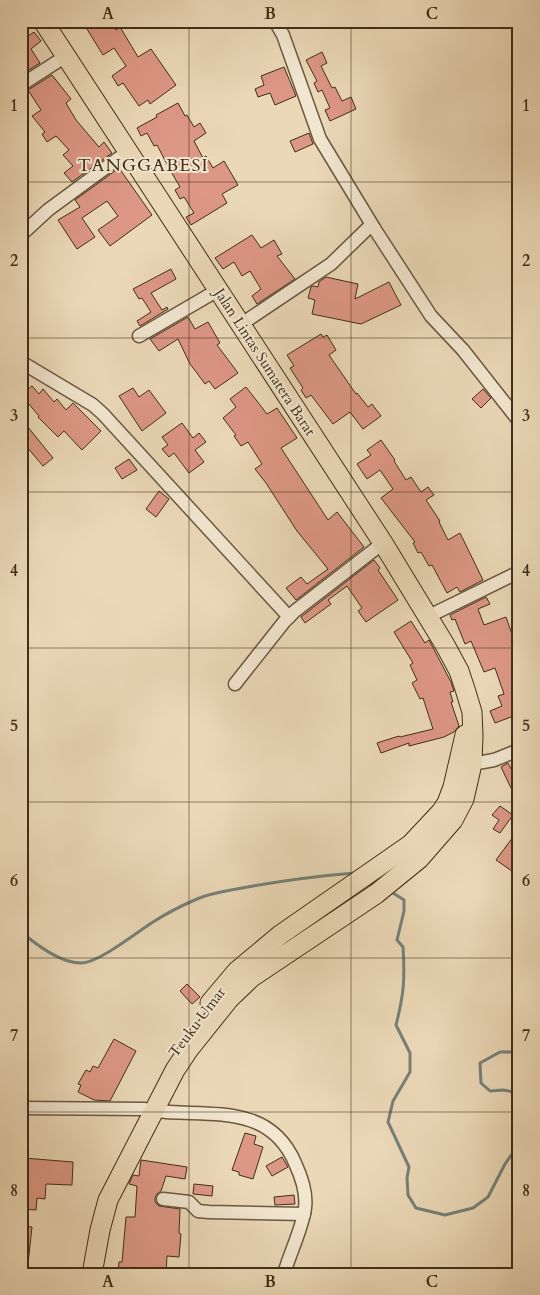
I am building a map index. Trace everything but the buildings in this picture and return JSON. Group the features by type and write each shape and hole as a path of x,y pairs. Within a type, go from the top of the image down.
{"highway":[{"name":"Jalan Lintas Sumatera Barat","path":"43,21 383,543 459,671 472,712 472,764 467,791 453,820 415,852"},
{"path":"415,852 441,812 453,788 457,764 472,712"},
{"name":"Teuku Umar","path":"92,1274 108,1200 170,1067 179,1042 237,971 280,935 362,878 415,852"},
{"name":"Teuku Umar","path":"170,1067 229,998 252,977 376,894 415,852"},
{"name":"Teuku Umar","path":"82,1274 98,1198 115,1162 150,1110"}],"street":[{"path":"276,21 320,139 374,228 431,316 463,350 519,421"},
{"path":"21,85 66,56"},
{"path":"21,235 48,210 127,152"},
{"path":"240,325 331,264 368,228 374,228"},
{"path":"139,336 218,290"},
{"path":"21,362 93,405 103,414 290,617"},
{"path":"235,684 290,617 383,543"},
{"path":"428,617 519,572"},
{"path":"472,764 494,760 519,750"},
{"path":"21,1108 150,1110 229,1115 246,1118 268,1128 286,1146 298,1171 305,1196 304,1214 284,1274"},
{"path":"162,1199 189,1202 198,1211 304,1214"}],"waterway":[{"path":"21,932 41,948 57,957 73,962 89,962 107,953 164,915 202,897 270,883 355,873"},
{"path":"390,891 404,900 404,911 397,940 403,947 403,986 396,1025 410,1053 410,1072 393,1101 388,1122 409,1167 407,1178 408,1195 416,1208 445,1215 473,1208 488,1197 505,1164 519,1144"},
{"path":"519,1052 500,1052 480,1063 481,1083 490,1091 503,1090 519,1093"}],"district":[{"name":"TANGGABESI","path":"143,165"}]}
